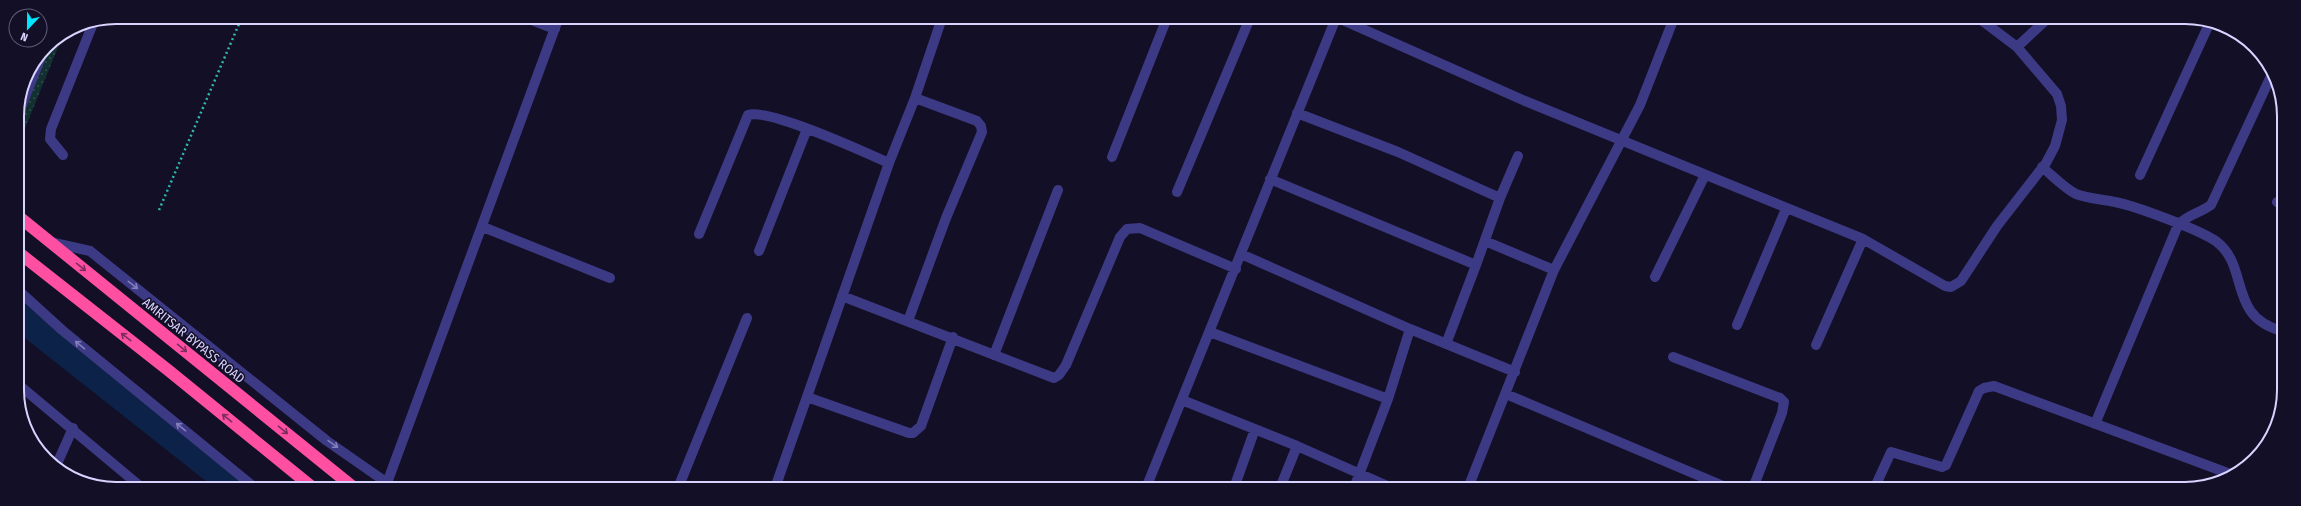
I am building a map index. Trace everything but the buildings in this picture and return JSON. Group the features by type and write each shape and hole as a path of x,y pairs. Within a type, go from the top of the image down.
{"highway":[{"name":"AMRITSAR BYPASS ROAD","path":"24,221 347,482"},
{"path":"24,257 168,370 306,482"}],"street":[{"path":"542,24 555,29"},
{"path":"391,482 427,372 483,227 557,24"},
{"path":"777,482 889,163 915,98 940,24"},
{"path":"1112,157 1164,24"},
{"path":"1177,192 1209,120 1248,24"},
{"path":"1148,482 1236,269 1270,179 1334,24"},
{"path":"1351,24 1525,101 1786,209 1863,239 1945,286 1954,287 1961,281 1997,226 2042,168 2055,146 2060,130 2061,106 2057,94 2017,47 1987,24"},
{"path":"1470,482 1554,270 1640,105 1672,24"},
{"path":"2017,47 2042,24"},
{"path":"63,155 50,139 51,129 92,27"},
{"path":"2140,175 2208,27"},
{"path":"27,92 35,71"},
{"path":"2095,424 2178,224 2185,217 2211,205 2269,80"},
{"path":"908,321 946,218 982,132 981,126 977,121 915,98"},
{"path":"699,234 748,115 758,113 808,129 889,163"},
{"path":"1297,113 1398,152 1500,198"},
{"path":"760,251 808,129"},
{"path":"1446,344 1500,198 1518,156"},
{"path":"2042,168 2075,193 2091,199 2129,206 2178,224 2217,242 2229,256 2236,271 2240,291 2247,306 2260,321 2277,329"},
{"path":"1655,277 1705,175"},
{"path":"1270,179 1476,265"},
{"path":"994,355 1058,190"},
{"path":"1737,326 1786,209"},
{"path":"483,227 610,278"},
{"path":"842,296 953,337 1048,377 1054,378 1060,375 1066,365 1120,237 1127,229 1140,228 1236,269"},
{"path":"1816,345 1863,239"},
{"path":"1485,241 1554,270"},
{"path":"50,242 90,251 327,441 386,482"},
{"path":"1241,254 1410,329 1515,372"},
{"path":"24,295 62,330 248,482"},
{"path":"680,482 748,318"},
{"path":"1357,482 1388,399 1410,329"},
{"path":"1210,332 1388,399"},
{"path":"807,397 909,433 913,432 921,426 953,337"},
{"path":"1673,357 1780,398 1784,402 1782,413 1756,482"},
{"path":"1877,482 1891,452 1942,467 1946,465 1979,391 1988,386 1994,386 2226,472"},
{"path":"24,389 135,482"},
{"path":"1506,394 1714,482"},
{"path":"1182,400 1297,446 1377,482"},
{"path":"58,461 72,428"},
{"path":"1236,482 1254,429"},
{"path":"1282,482 1297,446"}],"path":[{"path":"160,210 239,24"}],"green space":[{"path":"60,43 24,131 24,110 27,92 33,75 43,60"}],"waterway":[{"path":"24,319 231,482"}]}
